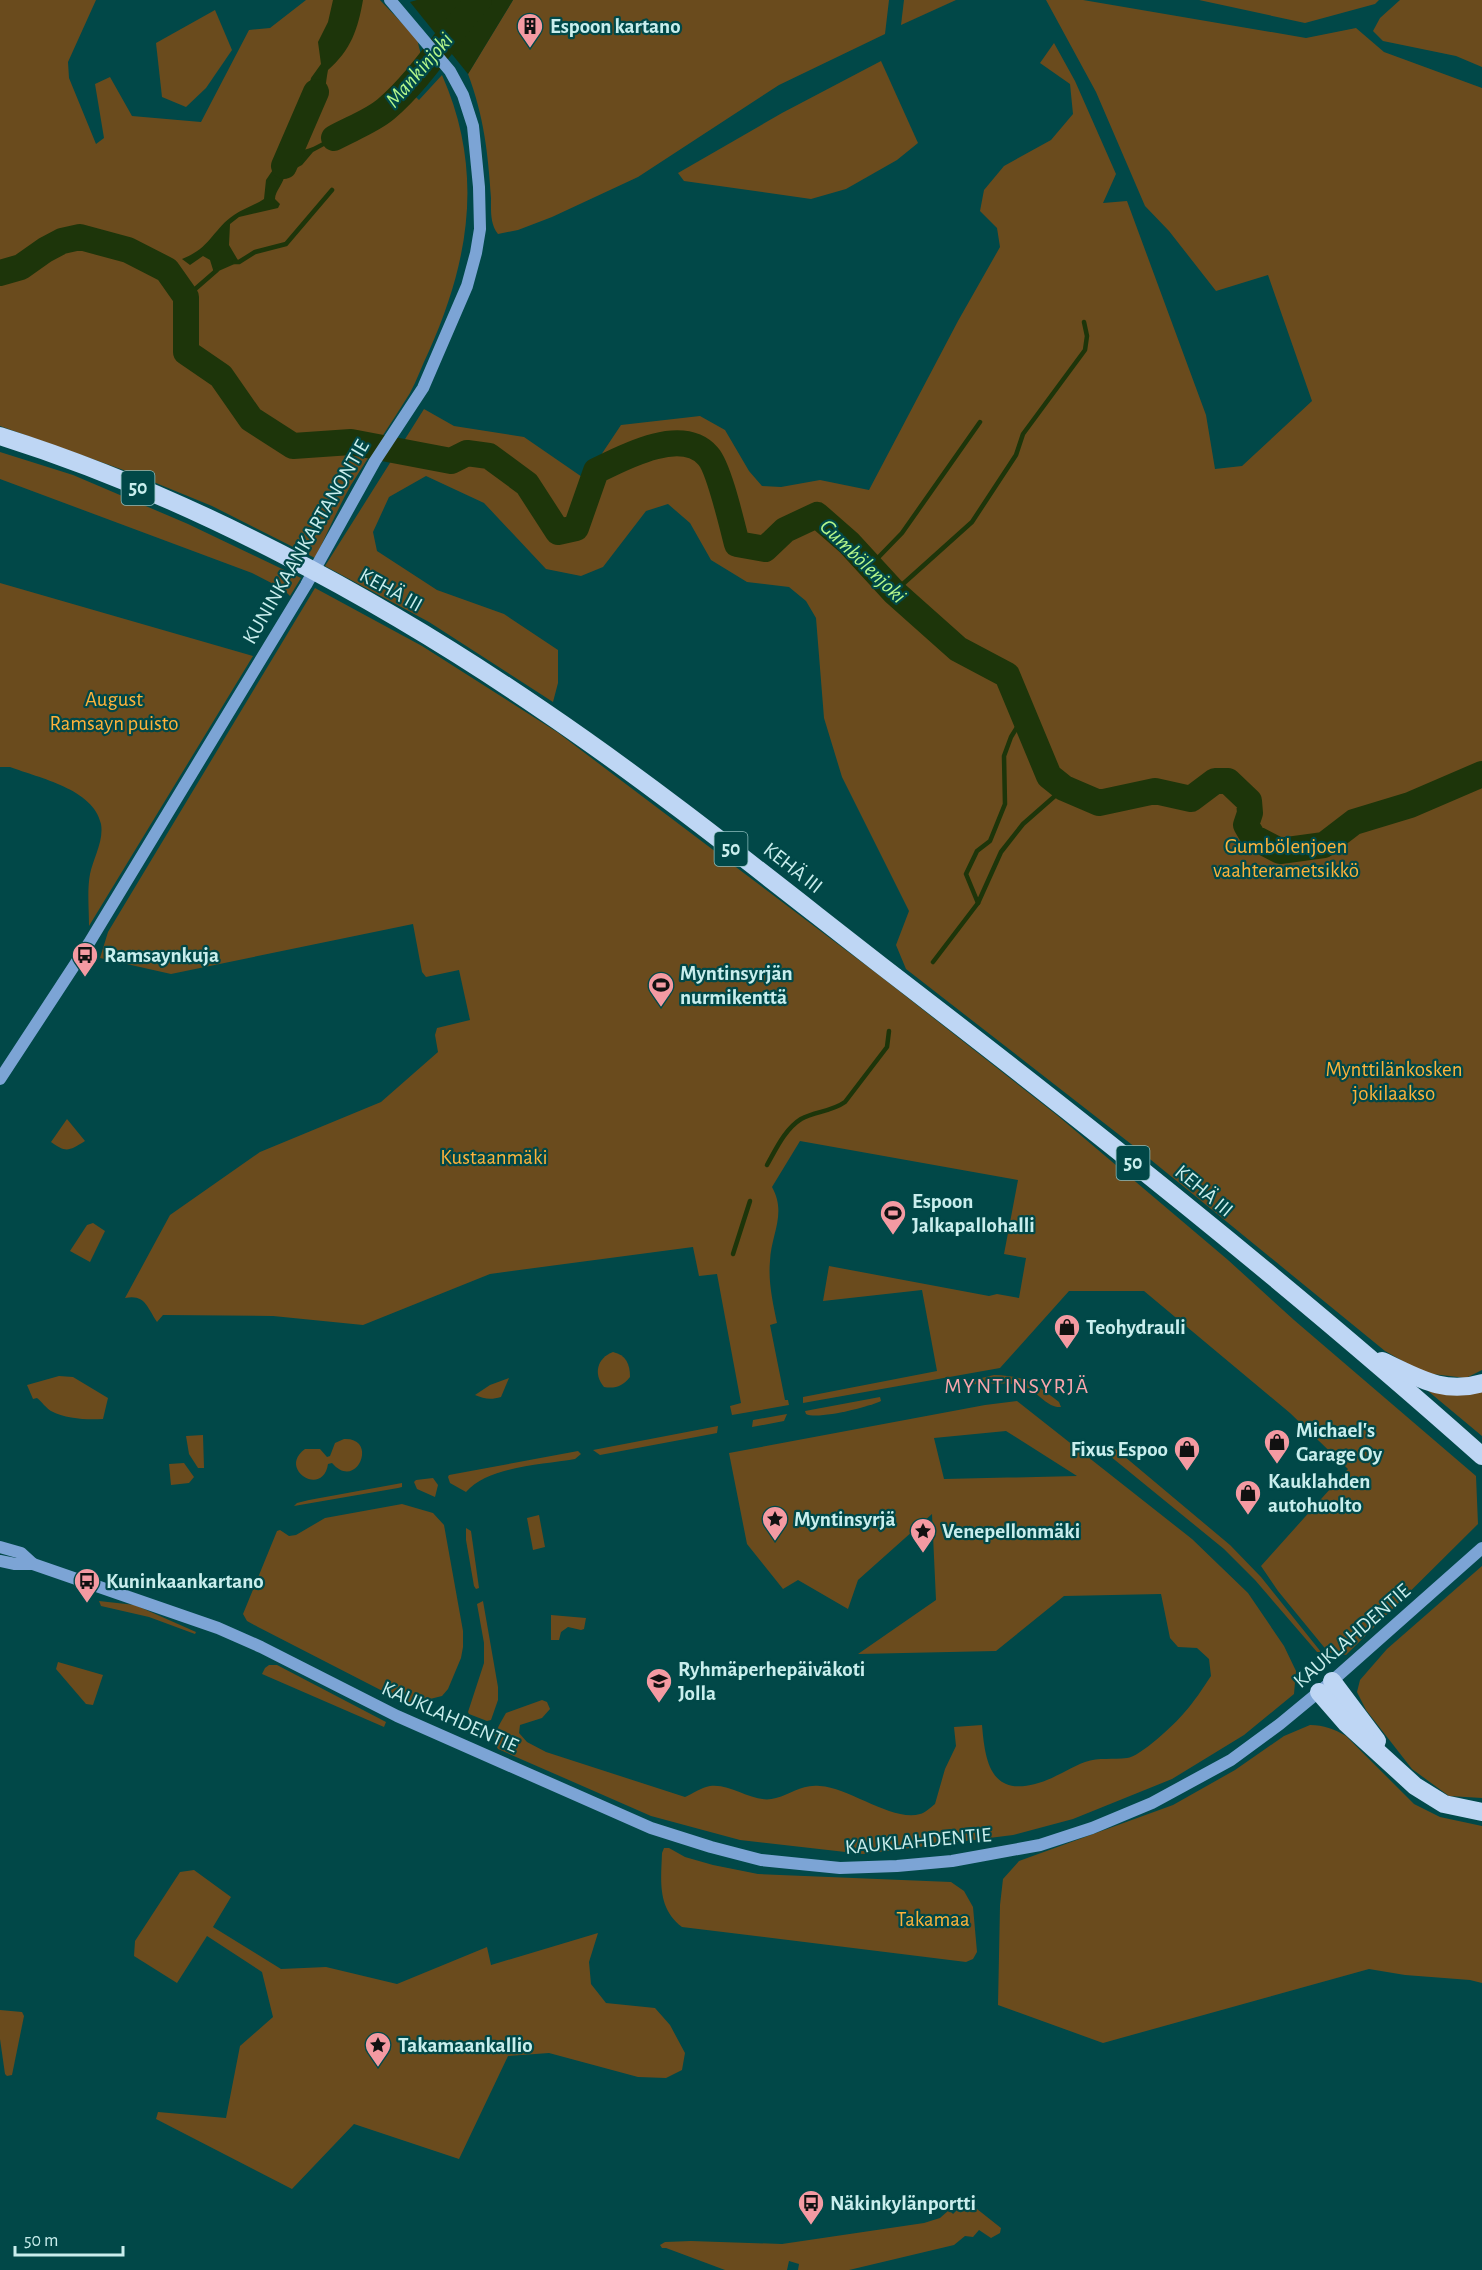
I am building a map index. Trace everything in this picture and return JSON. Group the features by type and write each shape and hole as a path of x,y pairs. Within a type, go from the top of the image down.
{"highway":[{"name":"KEHÄ III","path":"0,436 57,454 173,503 271,550 435,641 544,711 685,814 1144,1171 1414,1395 1482,1456"},
{"path":"1361,1352 1432,1384 1450,1388 1482,1383"},
{"path":"1325,1687 1399,1772 1415,1786 1444,1804 1482,1812"}],"street":[{"name":"KUNINKAANKARTANONTIE","path":"0,1079 95,933 306,585 390,436 423,388 467,286 480,229 479,187 473,126 463,95 450,71 390,0"},
{"name":"KAUKLAHDENTIE","path":"0,1547 21,1553 33,1564"},
{"name":"KAUKLAHDENTIE","path":"0,1561 33,1564 218,1628 261,1647 397,1716 651,1828 761,1860 840,1868 897,1866 987,1856 1040,1845 1092,1828 1152,1803 1231,1760 1325,1687 1482,1548"}],"green space":[{"path":"0,0 96,0 68,62 69,78 96,144 104,138 95,84 110,77 132,116 201,122 249,30 270,28 306,0 380,0 417,39 421,55 398,80 419,100 442,75 455,110 463,145 467,180 467,214 454,282 443,317 413,388 351,485 315,558 212,506 129,472 0,426"},
{"path":"513,0 889,0 885,34 779,85 638,177 552,217 518,230 498,234 492,217 487,150 478,105 468,74"},
{"path":"904,0 956,0 901,25"},
{"path":"1046,0 1083,0 1306,38 1356,28 1384,52 1482,88 1482,1370 1466,1378 1424,1373 1385,1351 1140,1151 906,969 896,945 909,911 842,777 824,718 816,618 806,601 789,587 747,582 711,560 690,523 668,504 646,511 603,567 581,576 546,569 484,503 426,476 389,497 373,532 377,551 437,590 504,614 558,650 558,683 553,702 429,622 325,566 424,409 454,426 524,437 585,479 621,425 700,416 725,430 749,471 762,486 781,487 820,480 869,490 958,321 1000,247 997,228 980,211 984,190 1004,166 1051,140 1073,114 1070,84 1040,63 1054,43 1075,81 1116,174 1103,203 1127,201 1206,415 1215,469 1242,466 1312,401 1268,275 1216,291 1169,231 1145,206 1096,92"},
{"path":"1199,0 1379,0 1375,4 1305,23"},
{"path":"1400,0 1482,0 1482,67 1456,56 1383,41 1373,31 1380,18"},
{"path":"215,10 232,50 206,88 186,107 162,97 156,43"},
{"path":"881,61 918,143 897,160 846,189 811,199 684,181 678,173 782,113"},
{"path":"0,452 73,475 188,524 301,578 290,596 283,589 252,573 0,479"},
{"name":"August Ramsayn puisto","path":"0,583 253,656 89,926 89,880 102,830 96,812 77,793 64,786 10,767 0,767"},
{"name":"Kustaanmäki","path":"315,588 422,646 557,732 880,976 1058,1116 1228,1260 1294,1320 1476,1476 1478,1524 1346,1655 1328,1652 1278,1591 1261,1566 1348,1469 1290,1413 1144,1291 1069,1291 1000,1368 803,1403 803,1397 937,1371 922,1290 823,1301 829,1266 989,1296 997,1294 1019,1298 1026,1258 1004,1254 1018,1180 800,1141 772,1187 778,1206 778,1215 771,1251 770,1277 777,1323 770,1325 785,1400 788,1400 789,1405 732,1415 730,1406 741,1403 717,1274 699,1276 693,1247 490,1274 363,1325 273,1316 163,1315 157,1322 141,1300 132,1297 125,1298 170,1215 260,1152 381,1102 438,1052 435,1035 437,1028 470,1020 459,970 426,977 422,972 413,924 171,974 100,958 108,932"},
{"path":"67,1119 85,1141 75,1147 64,1149 51,1142"},
{"path":"93,1223 105,1231 90,1262 70,1251 87,1225"},
{"path":"613,1352 621,1355 626,1361 630,1377 618,1386 604,1387 599,1377 598,1367 603,1358"},
{"path":"994,1375 1015,1377 1030,1382 1059,1402 1061,1407 1052,1405 1022,1386 967,1384 965,1382"},
{"path":"59,1376 73,1377 108,1398 103,1419 63,1416 51,1411 37,1398 33,1399 27,1385"},
{"path":"509,1378 501,1397 488,1399 475,1395 490,1385"},
{"path":"1428,1391 1443,1394 1482,1391 1482,1436"},
{"path":"880,1397 881,1401 843,1412 812,1415 806,1414 805,1411"},
{"path":"1017,1401 1192,1539 1248,1593 1284,1646 1296,1671 1294,1694 1244,1735 1172,1779 1073,1819 1013,1835 863,1854 740,1840 651,1816 498,1749 495,1735 506,1713 542,1700 547,1702 550,1709 542,1718 520,1725 519,1733 527,1742 546,1752 685,1797 710,1786 719,1786 760,1799 768,1799 807,1786 820,1786 844,1792 884,1809 909,1815 922,1813 935,1804 945,1769 956,1746 954,1727 982,1725 988,1762 999,1780 1008,1785 1035,1784 1085,1762 1127,1758 1140,1752 1180,1718 1211,1676 1209,1659 1197,1648 1178,1647 1170,1638 1161,1594 1064,1596 996,1651 858,1654 936,1600 932,1514 858,1580 848,1609 798,1580 783,1589 747,1544 729,1453","holes":["1006,1431 1077,1476 944,1479 934,1438"]},
{"path":"787,1414 784,1421 752,1427 753,1420"},
{"path":"718,1426 717,1433 712,1434 600,1455 593,1450"},
{"path":"203,1435 204,1468 198,1468 189,1454 186,1436"},
{"path":"344,1439 355,1441 360,1446 362,1453 356,1468 349,1471 341,1470 332,1463 328,1464 324,1474 318,1479 304,1477 299,1472 296,1465 298,1457 305,1449 320,1449 327,1457 330,1456 335,1443"},
{"path":"1112,1446 1230,1545 1261,1577 1321,1652 1317,1652 1255,1580 1224,1549 1110,1456"},
{"path":"578,1451 581,1454 575,1459 501,1472 476,1483 466,1492 450,1483 448,1477 449,1475"},
{"path":"184,1463 194,1477 189,1483 171,1485 169,1464"},
{"path":"433,1478 438,1485 435,1497 417,1489 414,1482 416,1480"},
{"path":"402,1483 402,1487 398,1488 294,1506 309,1500"},
{"path":"402,1504 433,1513 444,1525 463,1631 461,1658 448,1689 442,1696 420,1705 402,1701 258,1627 247,1621 243,1614 277,1531 280,1530 289,1536 296,1535 325,1518"},
{"path":"539,1515 545,1547 533,1550 527,1518"},
{"path":"466,1528 471,1531 479,1588 476,1589 466,1540"},
{"path":"1482,1566 1482,1798 1449,1796 1412,1769 1366,1710 1357,1692 1360,1680 1387,1649"},
{"path":"99,1601 135,1605 196,1632 195,1634 149,1617 101,1606"},
{"path":"483,1601 498,1687 498,1700 491,1720 487,1721 468,1712 484,1663 484,1643 477,1604"},
{"path":"551,1615 586,1618 584,1629 568,1627 561,1632 559,1640 551,1640"},
{"path":"58,1662 103,1675 93,1705 86,1704 56,1669"},
{"path":"269,1665 277,1665 386,1722 384,1727 262,1674"},
{"path":"1310,1725 1329,1728 1346,1736 1414,1804 1440,1817 1482,1826 1482,1983 1369,1969 1103,2043 998,2005 1000,1905 1003,1879 1019,1861 1173,1805 1235,1770 1284,1736"},
{"name":"Takamaa","path":"664,1848 713,1865 758,1874 951,1882 964,1891 973,1907 977,1952 973,1959 966,1962 682,1927 674,1920 664,1903 661,1884"},
{"path":"194,1870 231,1897 213,1927 281,1969 326,1967 397,1984 487,1947 491,1965 598,1933 589,1962 591,1984 606,2003 655,2008 670,2025 685,2053 682,2070 666,2078 638,2077 549,2053 508,2056 459,2159 354,2124 292,2189 156,2119 158,2112 226,2118 240,2046 273,2017 262,1972 207,1936 177,1983 134,1956 135,1941 180,1872"},
{"path":"0,2010 22,2012 24,2016 12,2075 7,2076 0,2039"},
{"path":"969,2206 977,2209 1001,2228 1000,2233 991,2238 979,2230 973,2237 965,2236 954,2245 849,2270 798,2270 799,2264 789,2261 787,2270 725,2270 662,2248 660,2245 665,2242 691,2241 782,2244 924,2223 940,2218 949,2210 953,2214 959,2208"}],"shaded area":[{"path":"333,0 363,0 359,20 348,47 328,70 320,110 309,121 300,125 299,150 317,145 376,105 379,108 354,130 313,152 302,165 285,174 275,196 280,204 278,208 239,217 230,224 229,245 239,262 214,273 210,260 203,256 190,265 182,259 192,255 206,244 227,220 264,199 266,180 283,155 293,125 306,100 311,78 321,64 318,42 328,22"},
{"path":"417,0 513,0 468,74 410,2"}],"waterway":[{"name":"Mankinjoki","path":"334,138 374,117 399,97 479,0"},
{"name":"Mankinjoki","path":"284,166 316,92"},
{"path":"234,262 239,262 255,252 286,244 332,190"},
{"name":"Gumbölenjoki","path":"0,273 21,267 62,241 80,237 128,250 167,270 186,297 186,352 221,376 251,419 293,446 351,442 451,461 467,453 489,456 527,484 558,532 576,528 596,471 653,447 669,444 697,447 712,462 725,497 737,544 765,549 785,530 817,515 849,543 894,592 958,649 1007,675 1049,776 1064,788 1099,803 1155,791 1191,799 1215,781 1228,781 1249,801 1250,813 1246,825 1253,837 1280,851 1324,845 1354,822 1410,805 1482,774"},
{"path":"186,297 217,270"},
{"path":"894,592 972,522 1016,455 1023,434 1085,350 1087,336 1084,322"},
{"path":"870,566 902,533 980,422"},
{"path":"978,903 966,874 977,851 990,841 1005,804 1004,756 1011,737 1024,716"},
{"path":"933,962 978,903 1001,852 1023,824 1064,788"},
{"path":"767,1165 781,1140 795,1123 806,1116 834,1108 845,1102 887,1047 889,1031"},
{"path":"733,1254 750,1201"}],"place":[{"name":"Espoon kartano","path":"530,49"},
{"name":"Ramsaynkuja","path":"85,978"},
{"name":"Myntinsyrjän nurmikenttä","path":"661,1008"},
{"name":"Espoon Jalkapallohalli","path":"893,1236"},
{"name":"Teohydrauli","path":"1067,1350"},
{"name":"Michael's Garage Oy","path":"1277,1465"},
{"name":"Fixus Espoo","path":"1187,1472"},
{"name":"Kauklahden autohuolto","path":"1248,1516"},
{"name":"Myntinsyrjä","path":"775,1542"},
{"name":"Venepellonmäki","path":"923,1554"},
{"name":"Kuninkaankartano","path":"87,1604"},
{"name":"Ryhmäperhepäiväkoti Jolla","path":"659,1704"},
{"name":"Takamaankallio","path":"378,2068"},
{"name":"Näkinkylänportti","path":"811,2226"}],"district":[{"name":"MYNTINSYRJÄ","path":"1017,1386"}],"park label":[{"name":"Gumbölenjoen vaahterametsikkö","path":"1286,858"},
{"name":"Mynttilänkosken jokilaakso","path":"1394,1081"}]}
